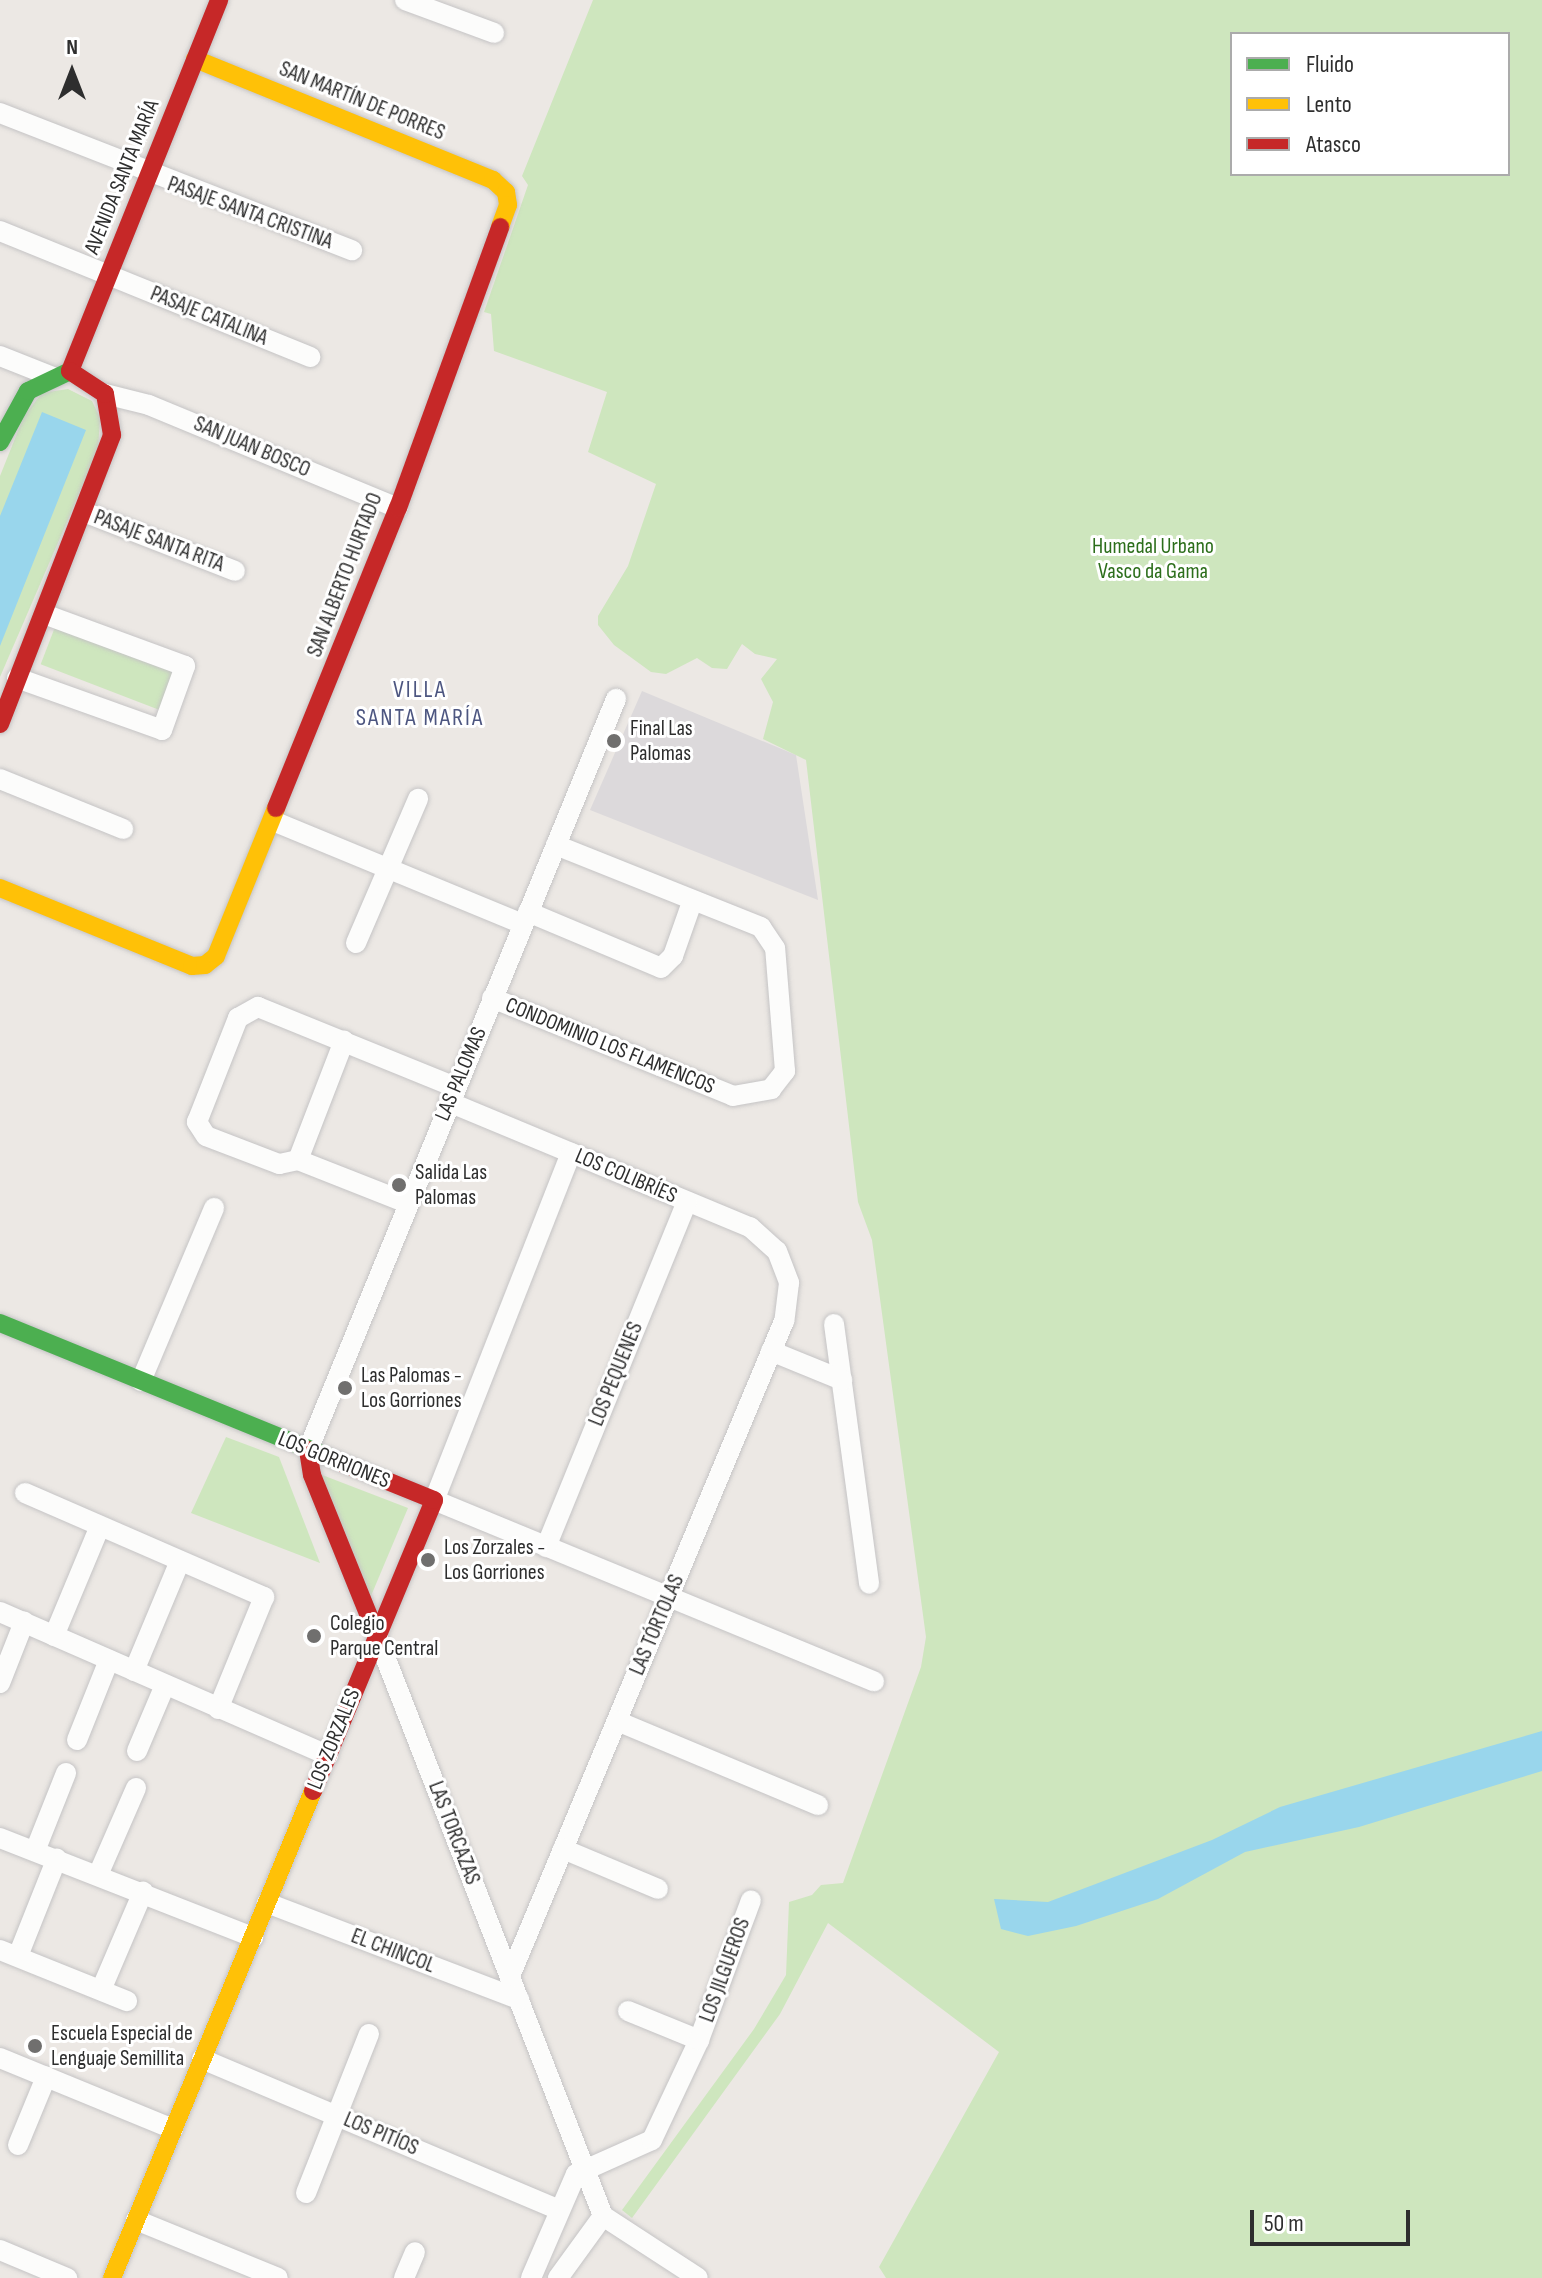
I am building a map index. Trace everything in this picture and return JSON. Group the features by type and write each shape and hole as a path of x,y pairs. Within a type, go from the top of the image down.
{"street":[{"name":"AVENIDA SANTA MARÍA","path":"61,374 108,275 219,0"},
{"path":"405,0 494,33"},
{"name":"SAN MARTÍN DE PORRES","path":"195,59 493,180 506,192"},
{"name":"PASAJE SANTA CRISTINA","path":"0,113 149,175 352,250"},
{"name":"SAN ALBERTO HURTADO","path":"0,888 186,964 205,965 216,956 398,508 507,211 506,192"},
{"name":"PASAJE CATALINA","path":"0,231 310,357"},
{"path":"0,356 61,374 105,394 112,413 112,435 0,724"},
{"path":"0,442 18,402 61,374"},
{"name":"SAN JUAN BOSCO","path":"105,394 149,405 398,508"},
{"name":"PASAJE SANTA RITA","path":"84,512 235,571"},
{"path":"17,678 162,730 185,666 44,614"},
{"name":"LAS PALOMAS","path":"308,1450 616,699"},
{"path":"0,779 123,829"},
{"path":"356,943 418,799"},
{"path":"273,821 388,868 661,968 673,956 692,902"},
{"name":"CONDOMINIO LOS FLAMENCOS","path":"492,998 733,1096 771,1089 785,1071 775,948 761,927 692,902 556,845"},
{"name":"LOS COLIBRÍES","path":"298,1160 279,1164 206,1136 197,1122 238,1018 258,1007 344,1041 571,1153 760,1233 787,1271"},
{"path":"344,1041 298,1160 407,1203"},
{"name":"LOS ZORZALES","path":"112,2278 434,1500 571,1153"},
{"name":"LOS PEQUENES","path":"546,1547 687,1202"},
{"path":"141,1381 214,1208"},
{"name":"LAS TÓRTOLAS","path":"510,1976 788,1309 787,1271"},
{"name":"LOS GORRIONES","path":"0,1323 874,1681"},
{"path":"834,1324 869,1584"},
{"path":"771,1351 842,1380"},
{"name":"LAS TORCAZAS","path":"308,1450 312,1475 603,2216"},
{"path":"25,1493 264,1597 218,1709"},
{"path":"54,1636 100,1526"},
{"path":"134,1671 180,1561"},
{"path":"0,1612 328,1755"},
{"path":"0,1683 24,1622"},
{"path":"77,1740 109,1660"},
{"path":"137,1751 165,1685"},
{"path":"617,1721 818,1805"},
{"path":"35,1851 66,1773"},
{"path":"98,1875 136,1788"},
{"path":"0,1838 253,1937"},
{"path":"563,1849 658,1889"},
{"path":"57,1858 9,1953 127,2001"},
{"path":"101,1990 143,1892"},
{"name":"LOS JILGUEROS","path":"584,2166 652,2140 699,2040 751,1900"},
{"name":"EL CHINCOL","path":"267,1903 519,1999"},
{"name":"LOS JILGUEROS","path":"628,2011 699,2040"},
{"path":"306,2193 369,2034"},
{"path":"0,2058 173,2129"},
{"name":"LOS PITÍOS","path":"202,2059 559,2210"},
{"path":"18,2145 46,2077"},
{"path":"531,2278 559,2210 584,2166"},
{"path":"558,2278 603,2216 698,2278"},
{"path":"136,2220 278,2278"},
{"path":"0,2250 67,2278"},
{"path":"404,2278 415,2252"}],"shaded area":[{"path":"642,691 796,755 818,900 590,810"}],"green space":[{"name":"Humedal Urbano Vasco da Gama","path":"593,0 1542,0 1542,2278 886,2278 879,2267 999,2052 828,1923 780,2014 632,2218 622,2210 754,2029 786,1975 789,1902 812,1895 821,1885 843,1883 921,1667 926,1637 872,1240 858,1202 806,760 763,739 773,702 761,679 777,659 755,654 742,644 727,669 712,668 697,658 666,674 651,672 614,645 598,625 598,616 628,566 656,484 588,452 607,392 494,351 491,314 484,312 528,185 522,176"},
{"path":"68,389 92,401 100,418 98,450 0,677 0,476 24,416 42,393"},
{"path":"55,627 174,673 160,710 41,664"},
{"path":"226,1437 279,1457 320,1563 191,1513"},
{"path":"317,1473 408,1508 368,1603"}],"water":[{"path":"42,412 86,430 0,646 0,516"},
{"path":"1542,1731 1542,1771 1359,1827 1245,1852 1158,1899 1076,1926 1028,1936 1001,1929 994,1899 1048,1902 1212,1840 1280,1807"}],"traffic: fast":[{"path":"0,442 28,391 70,371"},
{"path":"0,1323 338,1461"}],"traffic: slow":[{"path":"195,59 493,180 506,192 508,205 500,227"},
{"path":"0,888 192,966 205,965 216,956 276,808"},
{"path":"112,2278 313,1791"}],"traffic: jam":[{"path":"70,371 219,0"},
{"path":"276,808 398,508 500,227"},
{"path":"0,724 112,435 105,394 70,371"},
{"path":"308,1450 312,1475 377,1636"},
{"path":"313,1791 434,1500 338,1461"}],"place":[{"name":"Final Las Palomas","path":"614,741"},
{"name":"Salida Las Palomas","path":"399,1185"},
{"name":"Las Palomas - Los Gorriones","path":"345,1388"},
{"name":"Los Zorzales - Los Gorriones","path":"428,1560"},
{"name":"Colegio Parque Central","path":"314,1636"},
{"name":"Escuela Especial de Lenguaje Semillita","path":"35,2046"}],"district":[{"name":"VILLA SANTA MARÍA","path":"420,704"}]}
